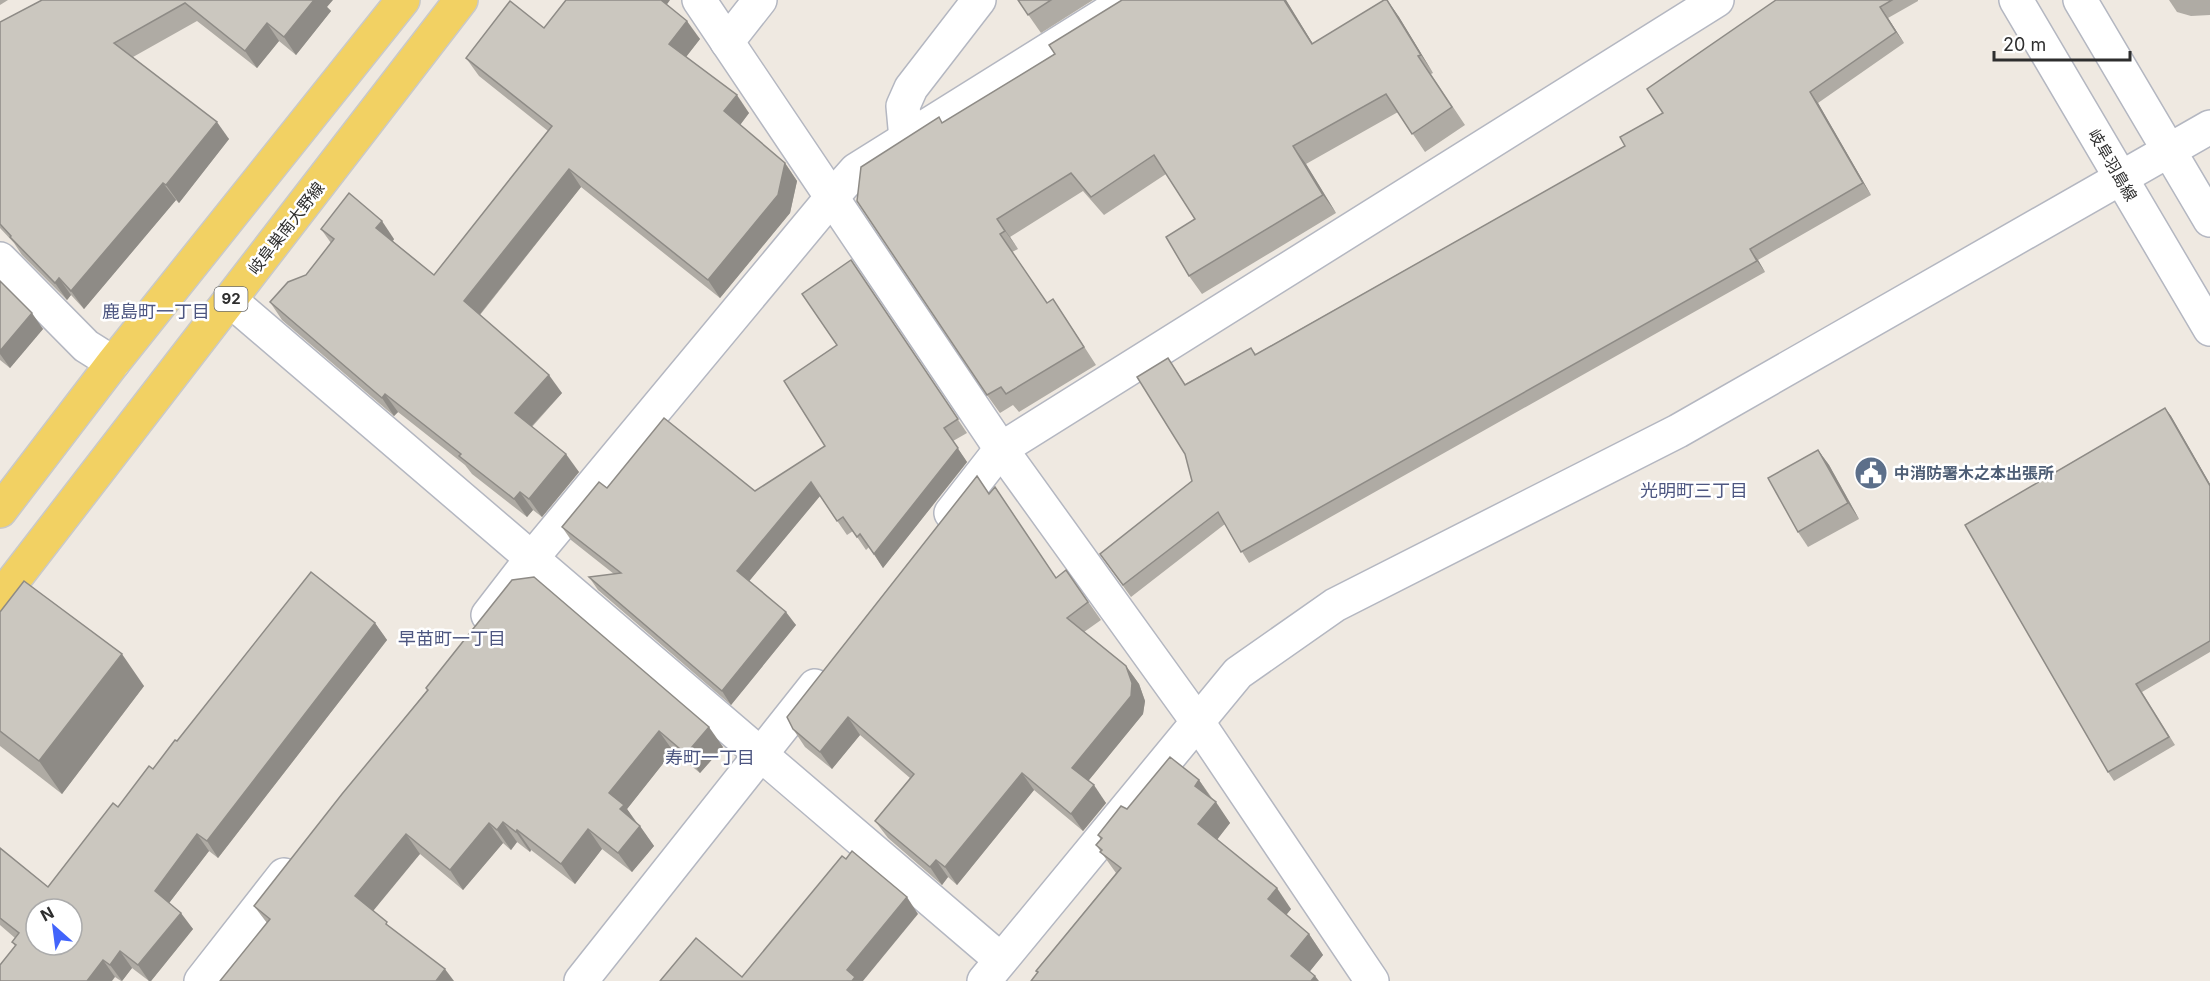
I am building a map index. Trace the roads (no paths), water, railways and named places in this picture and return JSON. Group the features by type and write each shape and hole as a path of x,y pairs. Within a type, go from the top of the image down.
{"main road":[{"path":"0,511 113,363 403,0"},
{"name":"岐阜巣南大野線","path":"0,598 461,0"}],"street":[{"path":"699,0 1001,449 1197,721 1372,981"},
{"path":"727,42 759,0"},
{"path":"906,139 903,106 911,88 979,0"},
{"path":"473,633 532,558 856,170 1128,0"},
{"path":"936,532 1001,449 1717,0"},
{"name":"岐阜羽島線","path":"2016,0 2210,329"},
{"path":"2080,0 2210,219"},
{"path":"230,300 762,754 993,971 1238,673 1335,605 1678,431 2210,127"},
{"path":"0,259 86,346 113,363"},
{"path":"581,981 834,662"},
{"path":"201,981 304,849"}],"place":[{"name":"中消防署木之本出張所","path":"1871,473"}],"district":[{"name":"鹿島町一丁目","path":"156,312"},
{"name":"光明町三丁目","path":"1694,491"},
{"name":"早苗町一丁目","path":"452,639"},
{"name":"寿町一丁目","path":"710,758"}]}
